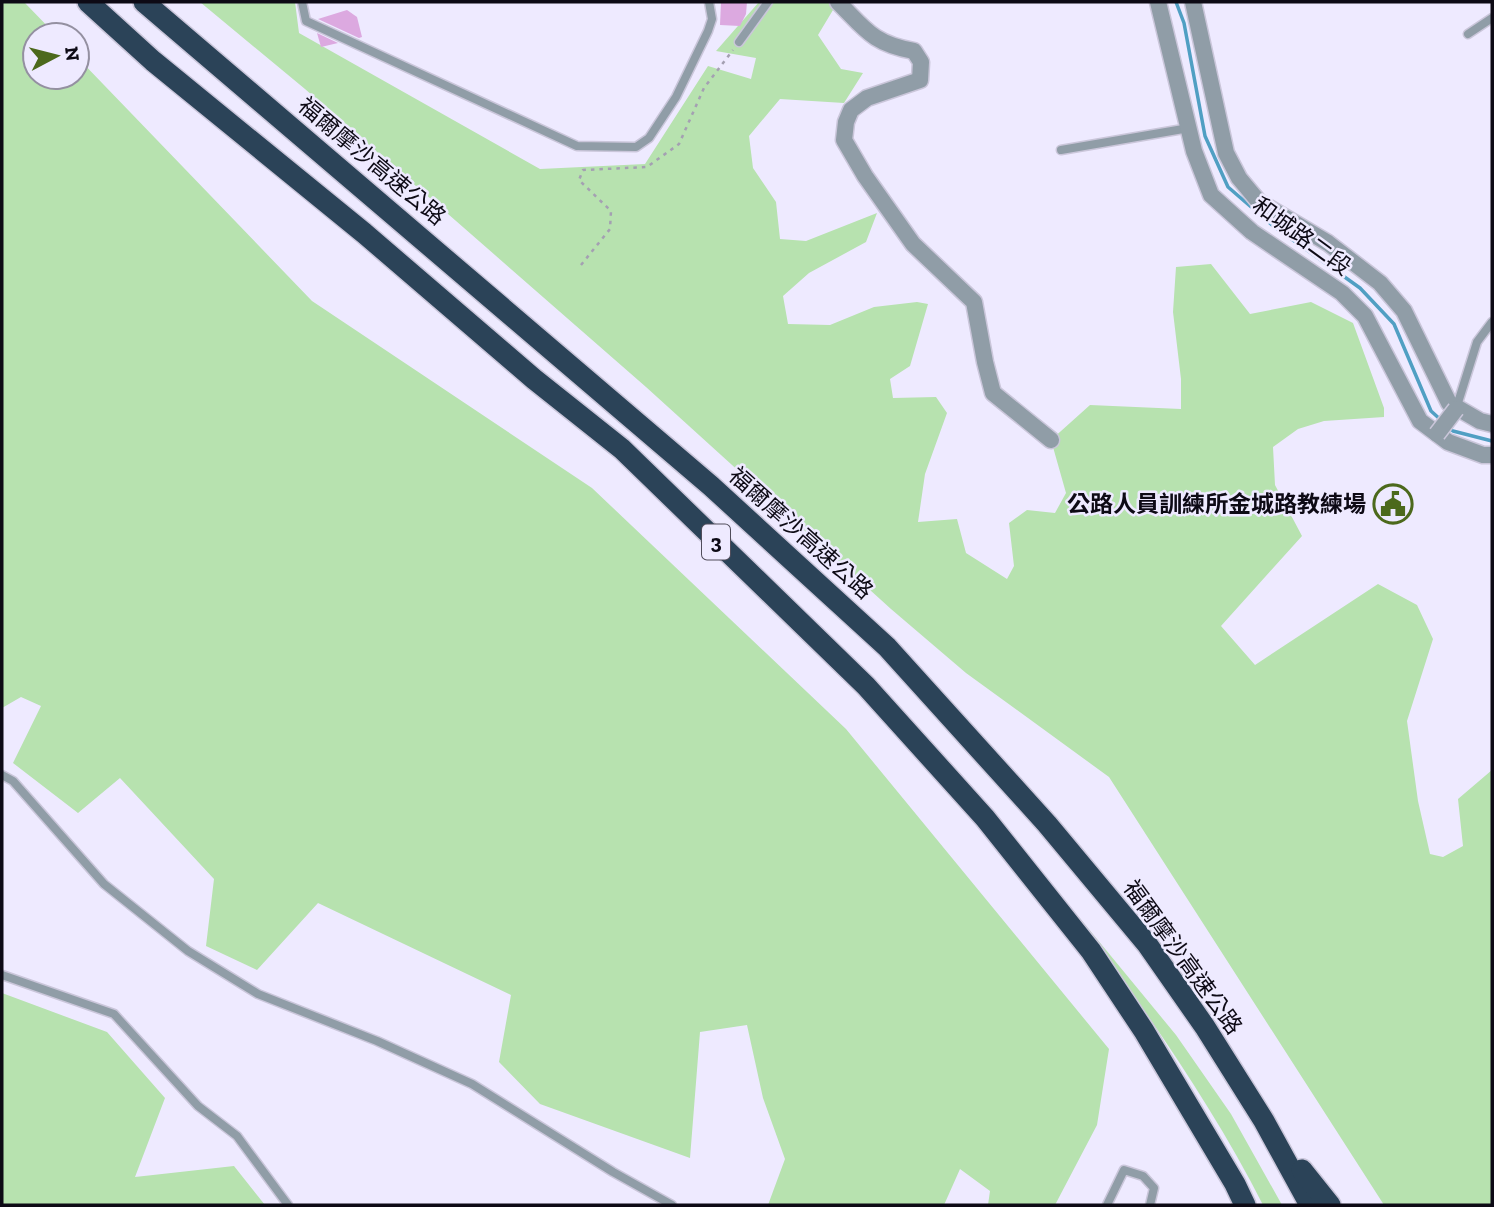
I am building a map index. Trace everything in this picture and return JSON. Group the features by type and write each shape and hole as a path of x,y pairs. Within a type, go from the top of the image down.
{"highway":[{"name":"3","path":"88,2 153,61 364,233 534,379 622,449 866,686 985,818 1091,951 1144,1031 1245,1205"},
{"name":"福爾摩沙高速公路","path":"144,2 711,486 887,647 1047,824 1147,944 1205,1027 1264,1121 1310,1205"},
{"path":"1264,1121 1330,1205"}],"street":[{"path":"838,2 871,36 899,48 914,51 921,62 920,80 867,98 851,110 846,122 844,140 865,176 913,244 974,302 993,393 1051,440"},
{"name":"和城路二段","path":"1158,2 1194,150 1211,195 1252,232 1342,293 1364,316 1420,421 1448,442 1483,455 1492,455"},
{"name":"和城路二段","path":"1193,2 1226,153 1239,178 1259,202 1328,243 1380,283 1404,311 1439,385 1449,403 1456,409"},
{"path":"1437,434 1456,409 1479,421 1492,424"}],"lane":[{"path":"302,2 306,21 577,146 636,147 649,138 676,97 708,31 712,19 708,2"},
{"path":"739,42 768,2"},
{"path":"1468,34 1492,18"},
{"path":"1061,150 1189,128"},
{"path":"1456,409 1477,342 1492,322"},
{"path":"2,775 13,781 104,884 188,951 258,994 377,1041 472,1084 613,1172 672,1205"},
{"path":"2,975 114,1014 198,1106 237,1136 288,1205"},
{"path":"1107,1205 1124,1170 1143,1176 1154,1188 1150,1205"}],"path":[{"path":"581,265 610,229 611,211 579,180 583,170 647,167 679,144 704,88 739,42"}],"green space":[{"path":"2,2 24,2 42,21 21,21 21,91 91,91 91,72 312,301 592,488 846,729 1109,1049 1097,1125 1055,1205 988,1205 990,1191 960,1169 944,1205 768,1205 785,1159 763,1098 747,1025 700,1032 690,1158 540,1104 499,1062 511,995 318,903 257,970 206,946 214,879 120,778 78,813 13,763 41,706 21,697 2,708"},
{"path":"200,2 295,2 299,33 540,169 645,164 708,66 751,79 756,58 716,51 759,2 830,2 833,10 818,35 841,69 863,73 844,103 780,99 749,136 753,168 776,202 780,239 806,241 877,213 866,242 809,273 783,296 788,324 830,325 874,307 917,302 928,304 910,366 890,379 893,398 936,397 947,413 925,474 918,522 957,519 966,553 1007,579 1014,566 1009,523 1027,510 1055,513 1066,493 1051,440 1090,405 1181,409 1181,379 1173,312 1176,267 1211,264 1250,314 1311,302 1353,323 1384,408 1384,417 1324,421 1298,429 1273,447 1275,485 1302,536 1221,626 1255,665 1378,584 1417,605 1433,639 1407,721 1418,801 1430,854 1443,857 1463,846 1458,799 1492,770 1492,1205 1384,1205 1109,777 966,673 891,609 646,387 305,89"},
{"path":"1078,916 1176,1035 1231,1114 1282,1205 1263,1205 1199,1093"},
{"path":"2,993 107,1032 165,1098 135,1177 234,1166 265,1205 2,1205"}],"building":[{"path":"721,2 747,2 746,14 740,26 720,25"},
{"path":"347,10 357,17 362,37 318,19"},
{"path":"317,33 338,43 321,47"}],"waterway":[{"path":"1176,2 1184,23 1205,136 1228,187 1272,225 1360,288 1394,324 1431,411 1442,421"},
{"path":"1448,427 1453,431 1492,441"}],"place":[{"name":"公路人員訓練所金城路教練場","path":"1393,504"}]}
